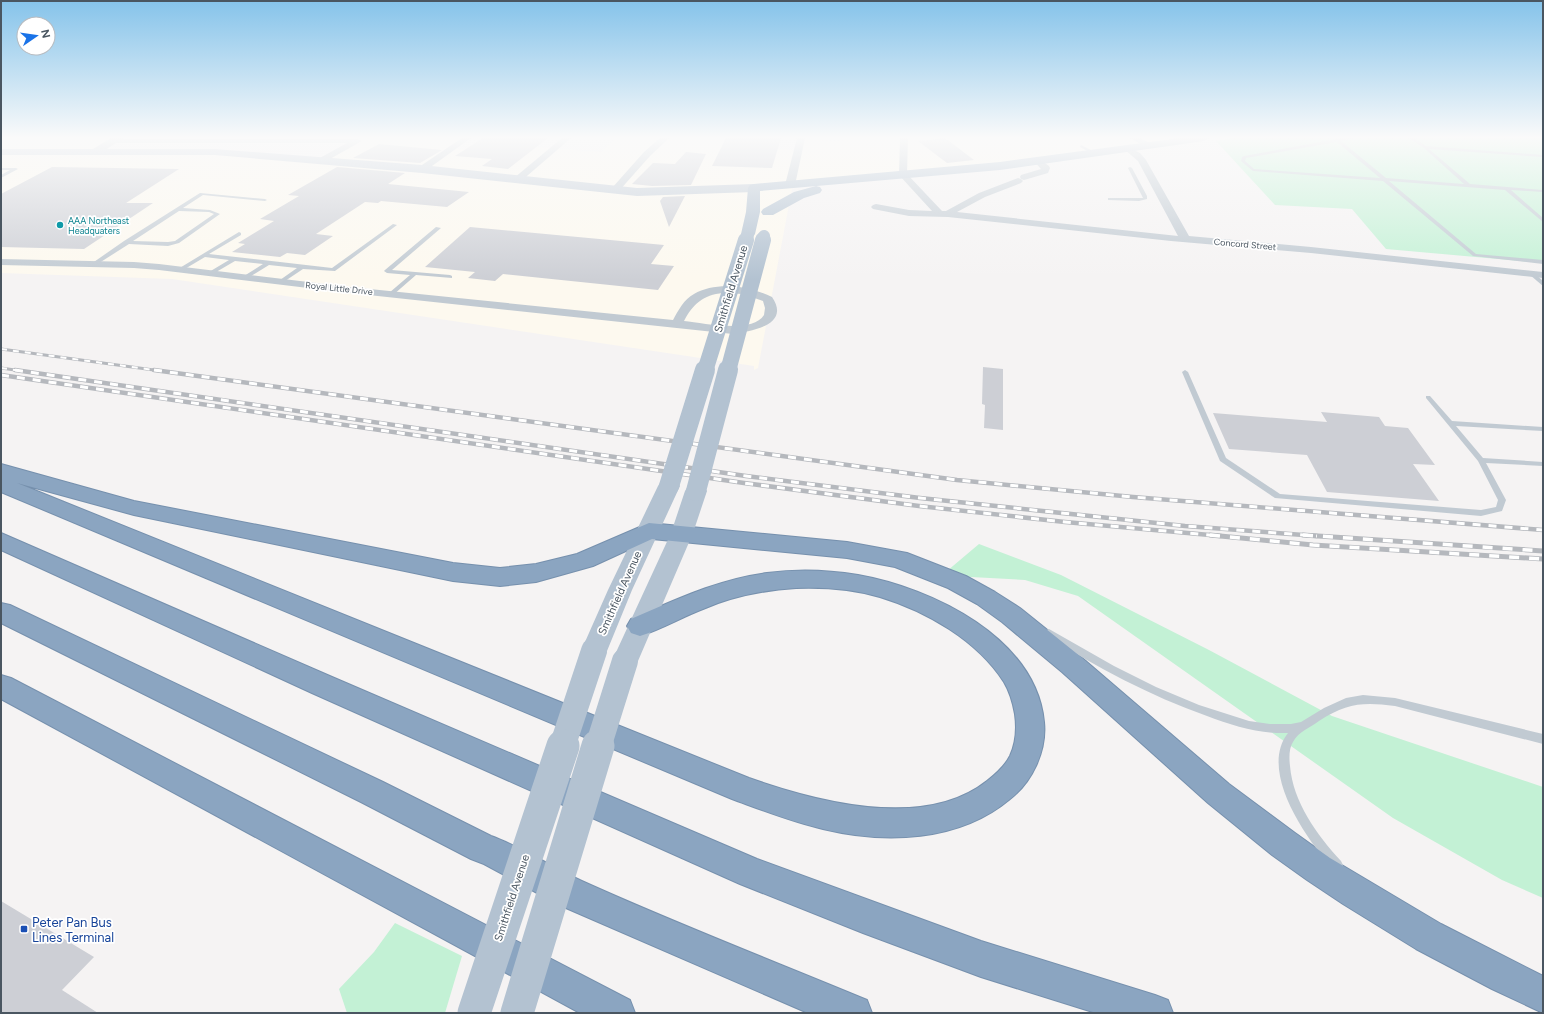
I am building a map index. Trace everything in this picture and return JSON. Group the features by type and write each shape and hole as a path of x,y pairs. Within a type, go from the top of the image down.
{"highway":[{"path":"1,470 86,496 134,508 453,572 483,576 518,576 559,568 585,560 648,531 682,533 847,550 887,556 911,563 940,574 986,598 1034,633 1248,818 1318,869 1376,906 1444,946 1543,995"},
{"path":"1,484 121,532 639,748 773,801 815,814 836,819 882,824 921,821 953,815 980,805 998,791 1014,776 1026,755 1031,734 1030,711 1022,686 1010,669 983,642 962,626 930,608 904,596 879,588 840,581 811,579 773,581 721,591 640,626"},
{"path":"1,541 701,852 863,916 981,959 1044,980 1155,1013"},
{"path":"1,612 365,788 571,893 786,986 854,1013"},
{"path":"1,686 617,1013"}],"main road":[{"path":"569,185 615,190 668,192 787,185"},
{"path":"768,212 802,194 834,185"},
{"name":"Smithfield Avenue","path":"474,1013 594,651 620,590 669,486 756,235 768,212 772,195 770,187"},
{"name":"Smithfield Avenue","path":"517,1013 615,690 625,661 682,533 696,491 756,235 753,212 754,188"}],"street":[{"path":"615,190 619,185"},
{"path":"914,185 944,214 974,198 1004,185"},
{"path":"1155,185 1184,239"},
{"name":"Concord Street","path":"876,207 910,213 944,214 1538,274"},
{"name":"Royal Little Drive","path":"1,262 134,265 181,269 391,294 733,330 751,328 764,323 772,311 768,299 757,294 744,291 724,290 698,296 692,301 677,324"}],"lane":[{"path":"1110,199 1145,199 1139,185"},
{"path":"1391,185 1475,255 1543,262"},
{"path":"1459,185 1543,191"},
{"path":"1506,188 1543,221"},
{"path":"94,264 202,194 265,200"},
{"path":"126,242 168,244 177,242 218,214 210,211 178,209"},
{"path":"204,255 333,270 395,225"},
{"path":"438,228 387,271 450,278"},
{"path":"181,269 239,234"},
{"path":"211,273 234,259"},
{"path":"246,277 268,263"},
{"path":"282,281 302,267"},
{"path":"391,294 414,274"},
{"path":"1538,274 1543,284"},
{"path":"1185,372 1223,459 1278,496 1481,513 1498,509 1502,500 1481,460 1428,397"},
{"path":"1450,423 1543,429"},
{"path":"1481,460 1543,464"},
{"path":"986,598 1019,613 1075,649 1128,679 1179,702 1238,722 1259,727 1290,729 1304,725"},
{"path":"1376,906 1323,851 1293,801 1284,771 1287,742 1295,733 1304,725 1334,706 1352,700 1370,698 1395,702 1543,739"}],"shaded area":[{"path":"1,185 793,185 758,368 754,370 754,366 172,279 1,273"}],"green space":[{"path":"1257,185 1543,185 1543,263 1386,249 1352,209 1275,205"},
{"path":"979,544 1061,575 1209,650 1332,716 1543,787 1543,898 1502,880 1393,818 1078,596 1025,580 952,576 947,571"},
{"path":"395,923 462,956 445,1013 347,1013 339,989 374,952"}],"building":[{"name":"AAA Northeast Headquaters","path":"17,185 154,185 126,203 153,203 84,249 1,247 1,194"},
{"path":"305,185 401,185 469,192 447,207 381,201 378,203 365,202 316,234 333,236 305,255 287,253 280,257 232,252 245,244 238,243 274,221 260,219 299,196 288,195"},
{"path":"645,185 679,185 652,186"},
{"path":"685,196 669,227 660,201 663,197"},
{"path":"470,227 664,245 651,264 674,266 658,290 503,274 495,281 468,278 475,272 425,267"},
{"path":"983,367 1003,369 1003,430 984,428 985,405 982,404"},
{"path":"1321,412 1379,417 1385,426 1408,428 1435,465 1413,464 1439,501 1327,492 1307,455 1229,449 1213,413 1327,422"},
{"name":"Peter Pan Bus Lines Terminal","path":"1,901 94,957 62,990 98,1013 1,1013"}],"railway":[{"path":"1,349 161,371"},
{"path":"1,368 15,370"},
{"path":"15,370 22,371"},
{"path":"15,370 746,476 920,498 1185,526 1310,535"},
{"path":"154,370 957,480 1133,497 1543,530"},
{"path":"1,375 744,483 919,506 1065,522 1212,535"},
{"path":"1212,535 1221,536"},
{"path":"1212,535 1313,545 1543,559"},
{"path":"1303,535 1310,535"},
{"path":"1310,535 1543,551"},
{"path":"1310,535 1317,536"}],"place":[{"name":"AAA Northeast Headquaters","path":"60,225"},
{"name":"Peter Pan Bus Lines Terminal","path":"24,929"}]}
